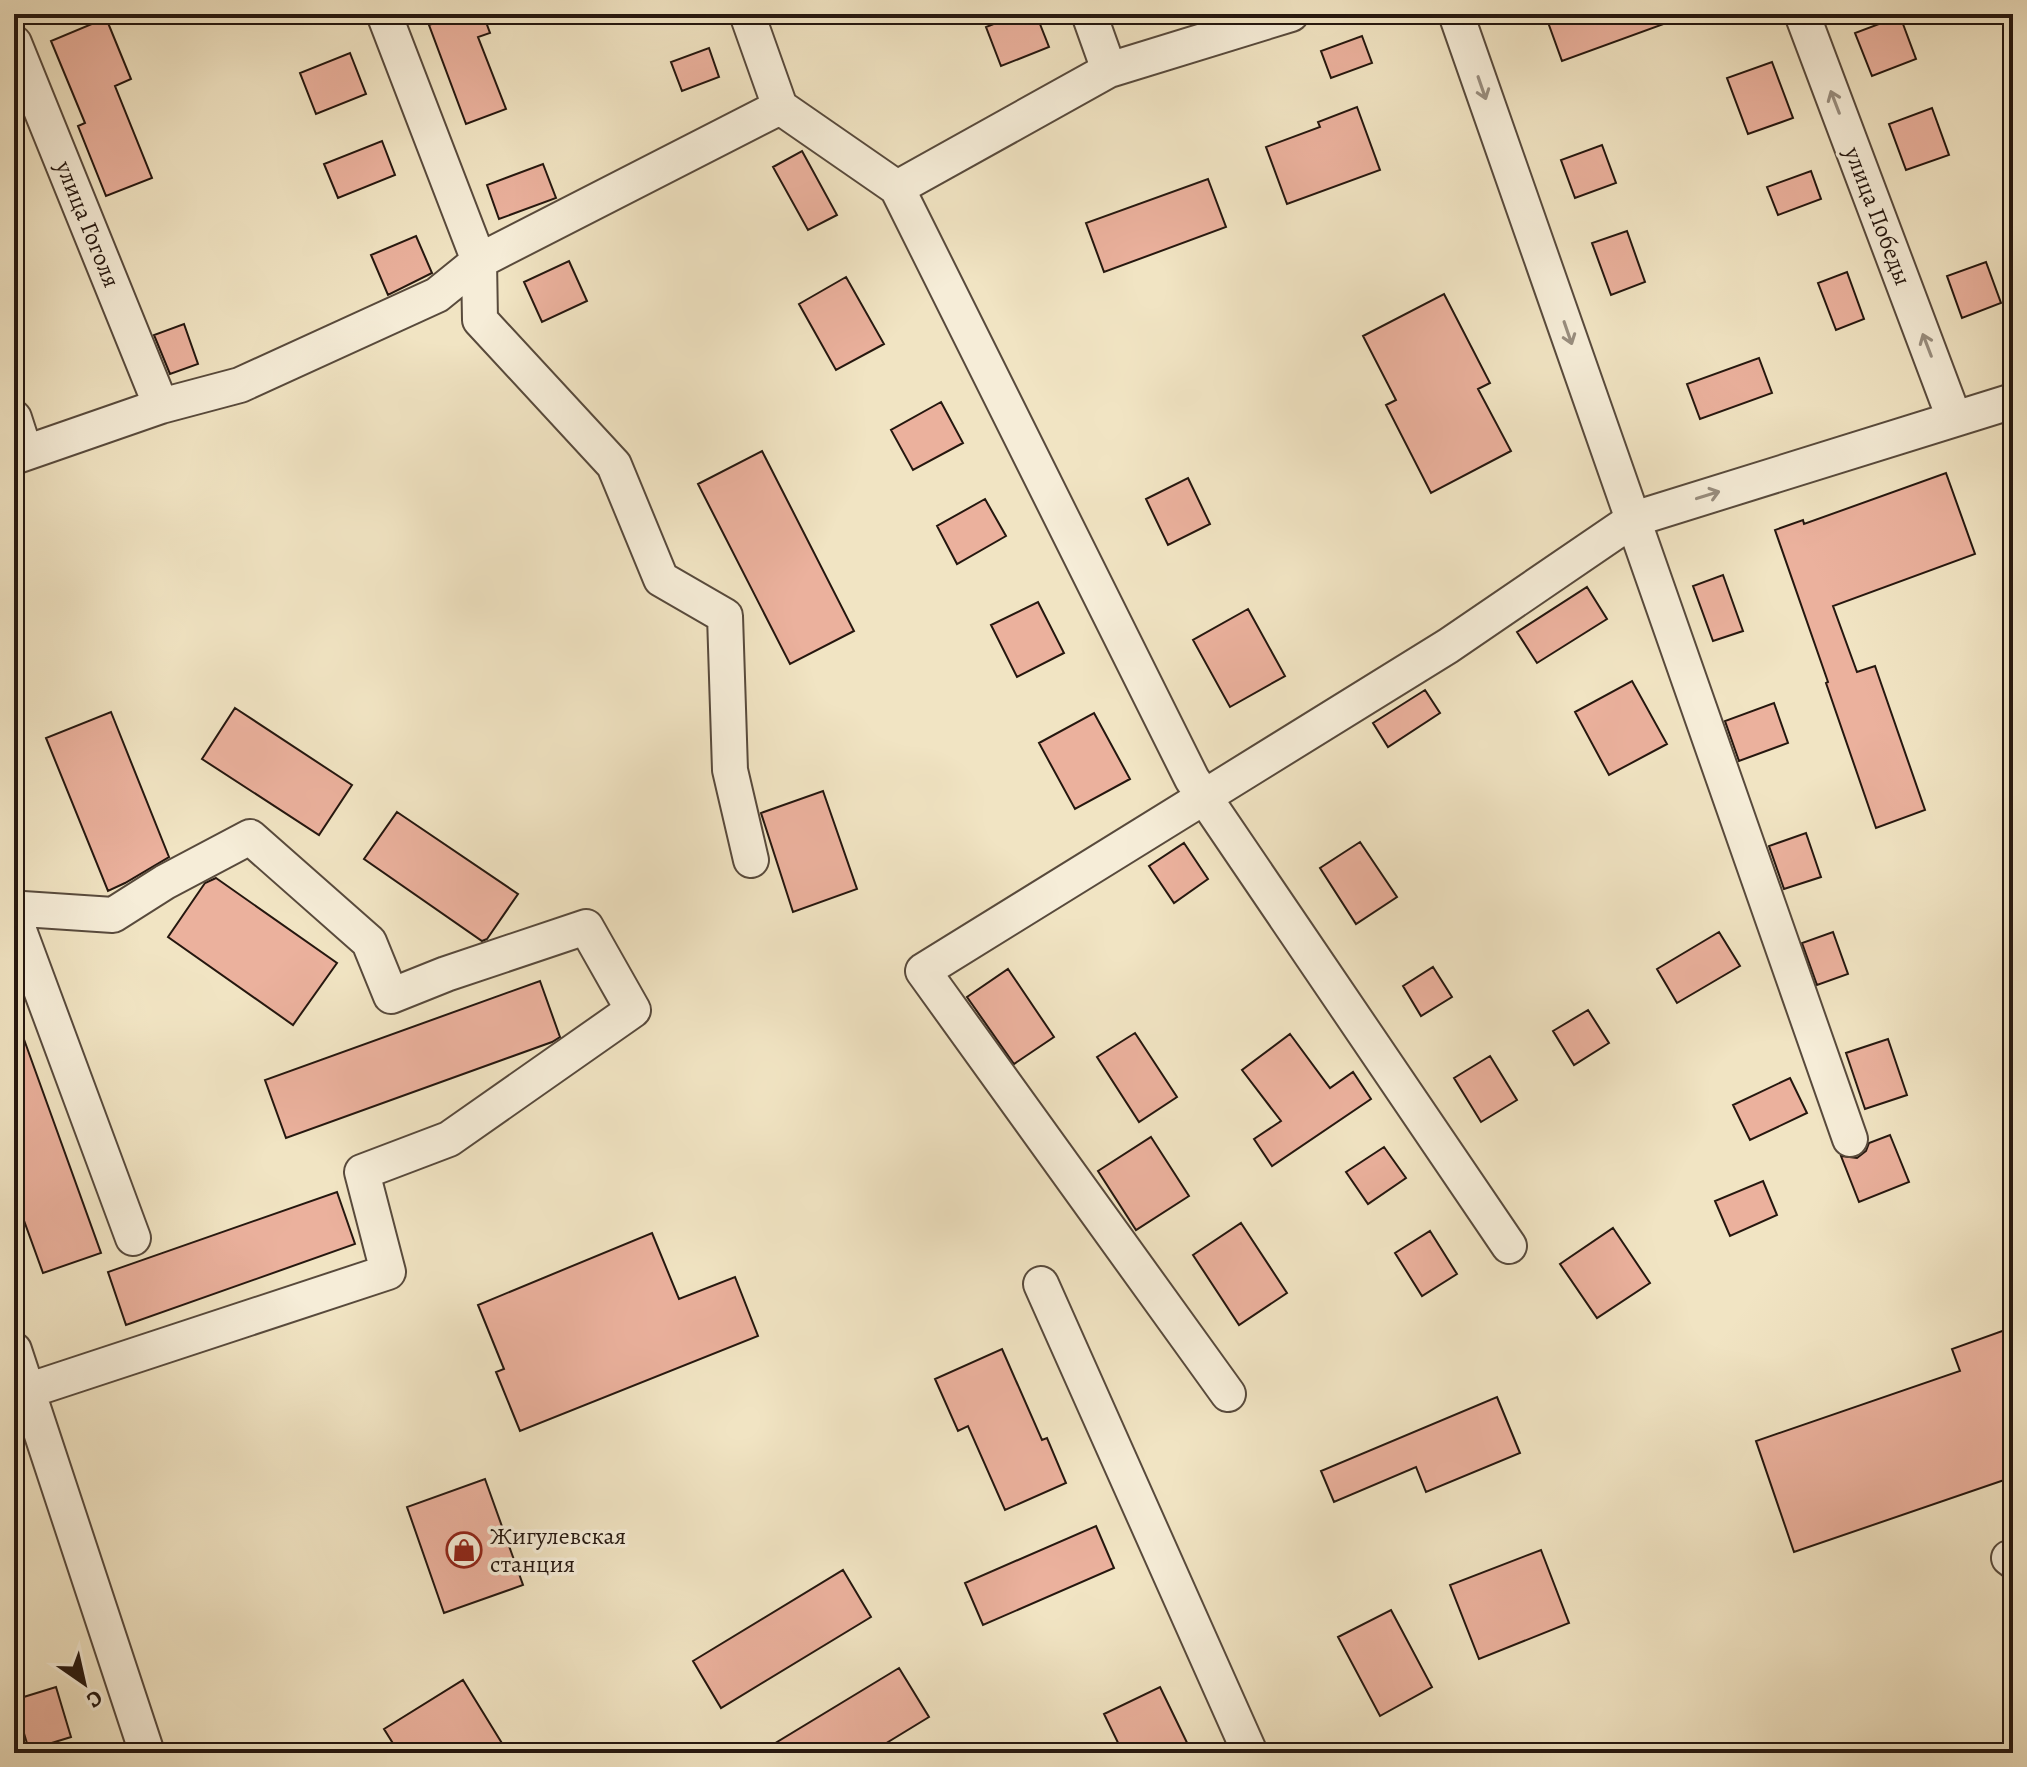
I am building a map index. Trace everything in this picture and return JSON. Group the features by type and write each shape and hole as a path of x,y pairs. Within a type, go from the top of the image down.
{"street":[{"path":"384,14 479,261 480,320 614,465 661,579 725,616 730,770 751,860"},
{"path":"747,14 780,107 897,188 1192,779 1509,1246"},
{"path":"1089,14 1109,70"},
{"path":"897,188 1109,70 1291,14"},
{"path":"1456,14 1850,1139"},
{"name":"улица Победы","path":"1802,14 1954,418"},
{"name":"улица Гоголя","path":"14,43 161,406"},
{"path":"14,418 20,454 161,406 240,385 437,295 479,261 780,107"},
{"path":"1228,1394 923,971 1448,646 1634,519 2013,401"},
{"path":"27,1391 388,1272 362,1172 449,1139 633,1010 586,927 391,996 369,942 250,837 165,882 113,915 23,909 14,916 133,1238"},
{"path":"1041,1284 1250,1753"},
{"path":"14,1350 147,1753"}],"building":[{"path":"457,14 483,14 490,33 478,37 506,109 466,124 429,25"},
{"path":"1019,14 1036,14 1049,47 1001,66 986,27"},
{"path":"1545,14 1682,14 1683,17 1562,61"},
{"path":"1900,16 1916,59 1872,76 1855,33"},
{"path":"106,18 131,79 115,86 152,178 106,196 78,126 85,123 51,41"},
{"path":"1362,36 1372,63 1331,78 1321,51"},
{"path":"709,48 719,77 682,91 671,62"},
{"path":"350,53 366,94 316,114 300,73"},
{"path":"1772,62 1793,118 1748,134 1727,78"},
{"path":"1357,107 1380,170 1287,204 1266,147 1320,127 1318,122"},
{"path":"1932,108 1949,155 1906,170 1889,124"},
{"path":"382,141 395,175 338,198 324,164"},
{"path":"1602,145 1616,183 1575,198 1561,160"},
{"path":"802,151 837,215 808,230 773,167"},
{"path":"543,164 556,198 499,219 487,185"},
{"path":"1811,171 1821,199 1778,215 1767,187"},
{"path":"1208,179 1226,227 1104,272 1086,223"},
{"path":"1627,231 1645,282 1611,295 1592,243"},
{"path":"416,236 432,273 388,295 371,255"},
{"path":"569,261 587,301 542,322 524,282"},
{"path":"1986,262 2001,303 1962,318 1947,276"},
{"path":"1847,272 1864,319 1836,330 1818,283"},
{"path":"846,277 884,344 836,370 799,304"},
{"path":"1444,294 1490,383 1478,389 1511,451 1431,493 1386,405 1396,400 1363,336"},
{"path":"184,324 198,364 170,374 154,335"},
{"path":"1759,358 1772,393 1700,419 1687,384"},
{"path":"941,402 963,443 913,470 891,430"},
{"path":"762,451 854,631 790,664 698,484"},
{"path":"1946,473 1975,554 1833,606 1857,672 1875,666 1925,810 1876,828 1775,530 1803,520 1804,524"},
{"path":"1188,478 1210,524 1168,545 1146,499"},
{"path":"985,499 1006,536 957,564 937,526"},
{"path":"1723,575 1743,631 1713,641 1693,586"},
{"path":"1587,587 1607,619 1537,663 1517,632"},
{"path":"1038,602 1064,653 1017,677 991,625"},
{"path":"1248,609 1285,676 1230,707 1193,640"},
{"path":"1632,681 1667,744 1609,775 1575,712"},
{"path":"1425,690 1440,713 1388,747 1373,723"},
{"path":"1774,703 1788,743 1739,761 1725,721"},
{"path":"235,708 352,785 319,835 202,759"},
{"path":"111,712 169,857 108,891 46,738"},
{"path":"1094,713 1130,779 1075,809 1039,743"},
{"path":"823,791 857,889 793,912 761,813"},
{"path":"397,812 518,894 487,939 482,941 364,859"},
{"path":"1806,833 1821,877 1784,889 1769,846"},
{"path":"1360,842 1397,897 1356,924 1320,868"},
{"path":"1184,843 1208,879 1174,903 1149,866"},
{"path":"216,878 337,963 293,1025 168,937 205,883"},
{"path":"1719,932 1740,966 1677,1003 1657,969"},
{"path":"1833,932 1848,974 1817,985 1802,943"},
{"path":"1433,967 1452,997 1421,1016 1403,986"},
{"path":"1008,969 1054,1037 1014,1064 967,997"},
{"path":"540,981 560,1037 552,1042 286,1138 265,1080"},
{"path":"1588,1010 1609,1043 1574,1065 1553,1031"},
{"path":"17,1020 101,1253 43,1273 14,1193 14,1021"},
{"path":"1135,1033 1177,1097 1139,1122 1097,1057"},
{"path":"1290,1034 1330,1088 1353,1072 1371,1099 1272,1166 1254,1139 1281,1121 1242,1070"},
{"path":"1888,1039 1907,1095 1865,1109 1846,1053"},
{"path":"1490,1056 1517,1100 1481,1122 1454,1078"},
{"path":"1790,1078 1807,1113 1750,1140 1733,1105"},
{"path":"1890,1135 1909,1182 1859,1202 1841,1156 1857,1158 1866,1151 1869,1143"},
{"path":"1151,1137 1189,1196 1136,1230 1098,1171"},
{"path":"1384,1147 1406,1178 1368,1204 1346,1172"},
{"path":"1763,1181 1777,1215 1730,1236 1715,1201"},
{"path":"337,1192 355,1244 126,1325 108,1272"},
{"path":"1241,1223 1287,1293 1239,1325 1193,1255"},
{"path":"1613,1228 1650,1283 1597,1318 1560,1264"},
{"path":"1430,1231 1457,1274 1422,1296 1395,1253"},
{"path":"652,1233 679,1299 735,1277 758,1336 520,1431 496,1372 504,1369 478,1305"},
{"path":"2005,1330 2013,1352 2013,1477 1794,1552 1756,1441 1960,1371 1952,1349"},
{"path":"1002,1349 1042,1440 1047,1438 1066,1483 1005,1510 968,1426 958,1431 935,1379"},
{"path":"1497,1397 1520,1453 1426,1492 1416,1467 1334,1502 1321,1471"},
{"path":"485,1479 523,1585 444,1613 407,1507"},
{"path":"1096,1526 1114,1568 983,1625 965,1583"},
{"path":"1541,1550 1569,1623 1479,1659 1450,1585"},
{"path":"843,1570 871,1617 721,1708 693,1661"},
{"path":"1391,1610 1432,1687 1380,1716 1338,1637"},
{"path":"899,1668 929,1717 870,1753 759,1753"},
{"path":"463,1680 508,1753 399,1753 384,1729"},
{"path":"56,1687 71,1737 29,1750 14,1700"},
{"path":"1160,1687 1192,1753 1123,1753 1104,1714"}],"place":[{"name":"Жигулевская станция","path":"464,1550"}]}
